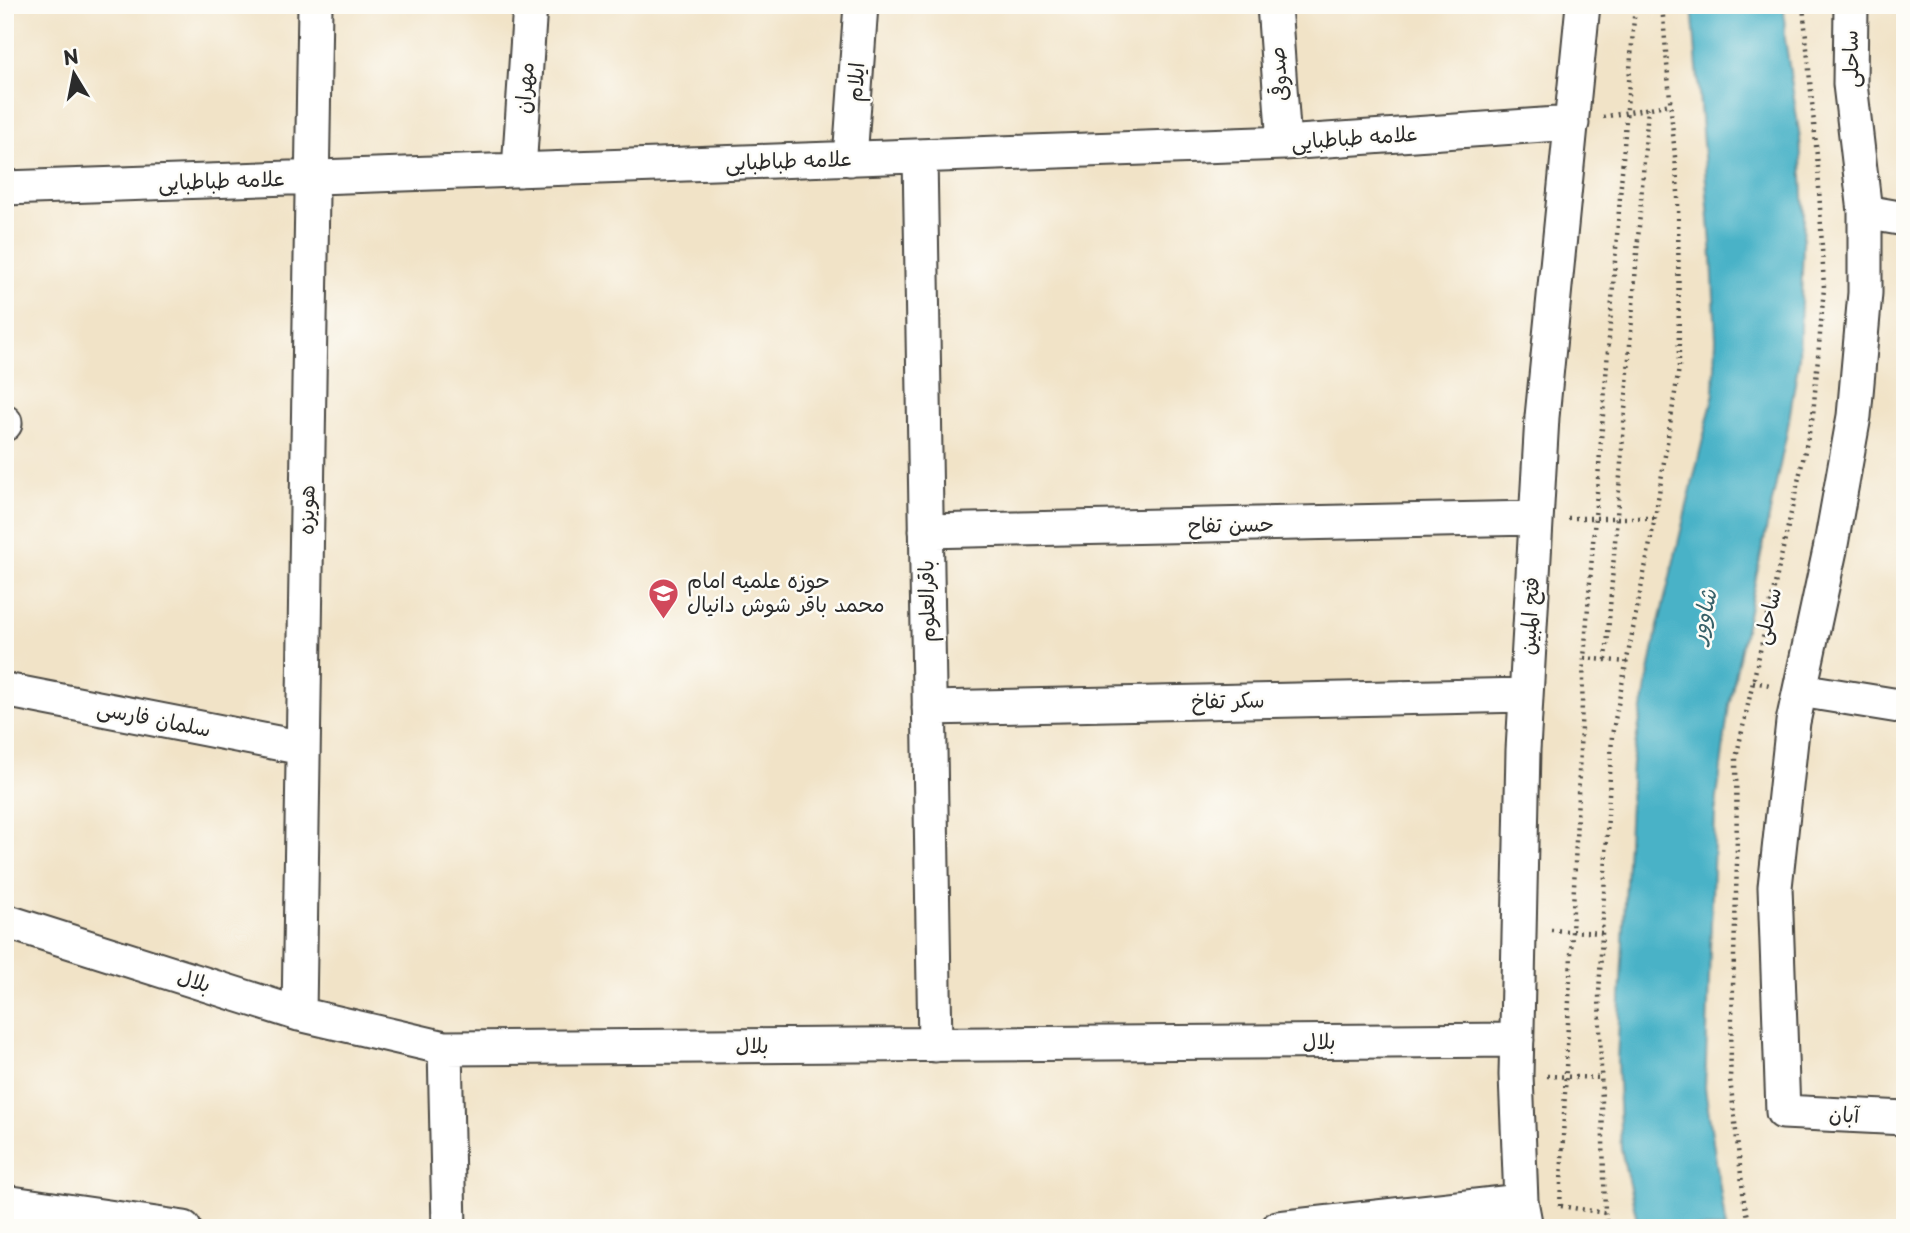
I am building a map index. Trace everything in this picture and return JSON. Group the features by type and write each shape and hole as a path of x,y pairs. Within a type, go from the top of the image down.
{"street":[{"name":"هویزه","path":"299,1014 315,5"},
{"name":"مهران","path":"519,170 530,5"},
{"name":"ایلام","path":"850,159 861,5"},
{"name":"صدوقی","path":"1273,5 1284,143"},
{"name":"فتح المبین","path":"1524,1214 1516,1075 1526,695 1542,417 1583,5"},
{"name":"ساحلی","path":"1783,1112 1775,887 1793,722 1854,416 1865,293 1866,212 1850,84 1851,5"},
{"name":"علامه طباطبایی","path":"5,188 1284,143 1572,123"},
{"name":"باقرالعلوم","path":"920,156 935,1045"},
{"path":"1866,212 1905,219"},
{"name":"حسن تفاح","path":"926,531 1536,518"},
{"name":"سلمان فارسی","path":"5,690 303,748"},
{"path":"1800,690 1903,698"},
{"name":"سکر تفاخ","path":"929,708 1526,695"},
{"name":"بلال","path":"5,921 299,1014 444,1048 1517,1040"},
{"path":"444,1048 449,1228"},
{"name":"آبان","path":"1783,1112 1905,1118"},
{"path":"5,1202 184,1228"},
{"path":"1278,1228 1524,1214 1550,1217"}],"path":[{"path":"1550,1217 1567,1077 1584,658 1635,5"},
{"path":"1609,1228 1605,1213 1599,993 1612,735 1655,518 1679,368 1678,192 1662,5"},
{"name":"ساحلی","path":"1751,1228 1744,1201 1730,1079 1737,863 1736,758 1813,415 1823,301 1818,167 1803,5"},
{"path":"1572,123 1671,104"},
{"path":"1606,660 1648,108"},
{"path":"1536,518 1655,518"},
{"path":"1584,658 1627,662"},
{"path":"1519,928 1603,933"},
{"path":"1516,1075 1602,1078"},
{"path":"1524,1214 1550,1217 1605,1213"}],"water":[{"name":"شاوور","path":"1692,5 1784,5 1785,39 1800,138 1804,215 1799,358 1787,432 1729,705 1715,813 1705,1088 1726,1228 1639,1228 1621,1149 1617,1060 1632,763 1656,635 1714,393 1716,338 1712,257"}],"place":[{"name":"حوزه علمیه امام محمد باقر شوش دانیال","path":"664,620"}]}
